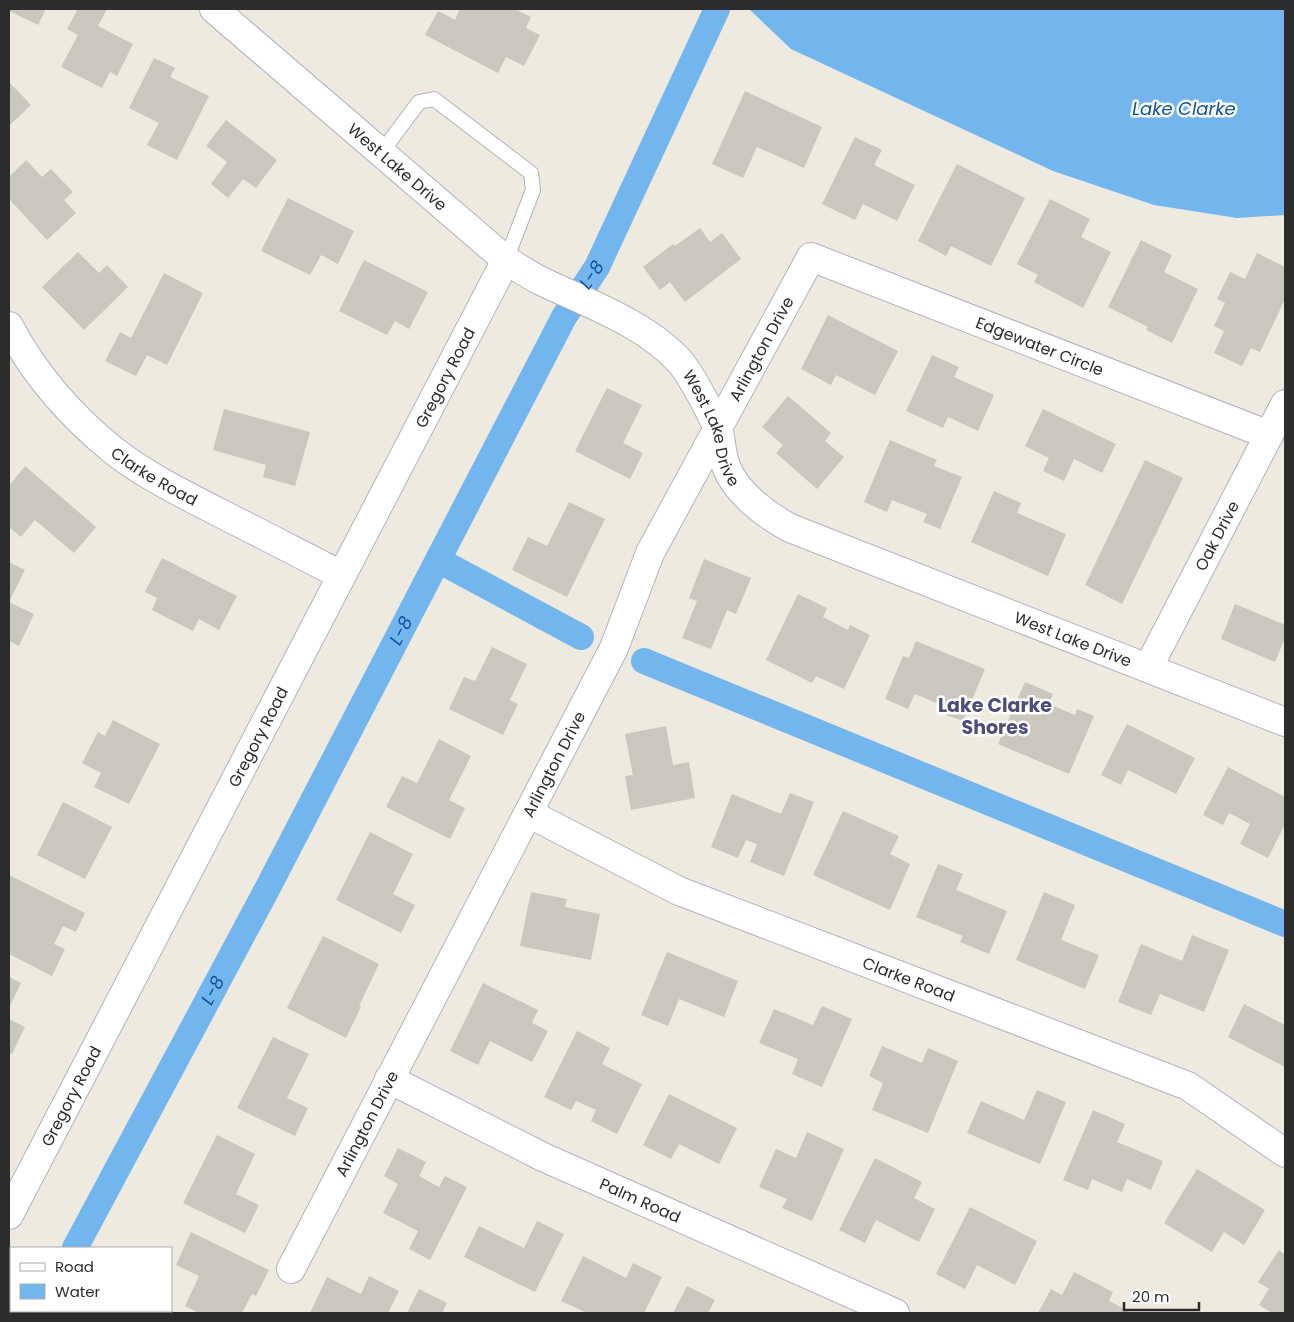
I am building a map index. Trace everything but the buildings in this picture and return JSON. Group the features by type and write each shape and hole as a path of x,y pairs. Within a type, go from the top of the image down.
{"street":[{"name":"West Lake Drive","path":"214,9 506,260 539,280 615,315 655,339 669,350 692,378 701,394 718,429 726,466 735,482 746,496 774,519 790,528 1285,722"},
{"name":"Arlington Drive","path":"290,1269 614,648 650,553 811,257"},
{"name":"Edgewater Circle","path":"811,257 1269,435"},
{"name":"Gregory Road","path":"9,1215 506,260"},
{"name":"Clarke Road","path":"11,340 74,415 114,451 144,472 176,490 342,575"},
{"name":"Oak Drive","path":"1148,668 1285,404"},
{"name":"Clarke Road","path":"528,813 679,891 1188,1086 1285,1154"},
{"name":"Palm Road","path":"389,1079 543,1157 895,1313"}],"lane":[{"path":"381,153 419,102 434,99 531,173 533,190 506,260"}],"water":[{"name":"Lake Clarke","path":"749,9 1285,9 1285,215 1237,218 1154,205 1053,171 791,49"}],"waterway":[{"name":"L-8","path":"76,1247 265,893 564,317 597,267 717,9"},
{"path":"438,560 581,637"},
{"path":"644,661 1285,924"}],"district":[{"name":"Lake Clarke Shores","path":"995,716"}]}
